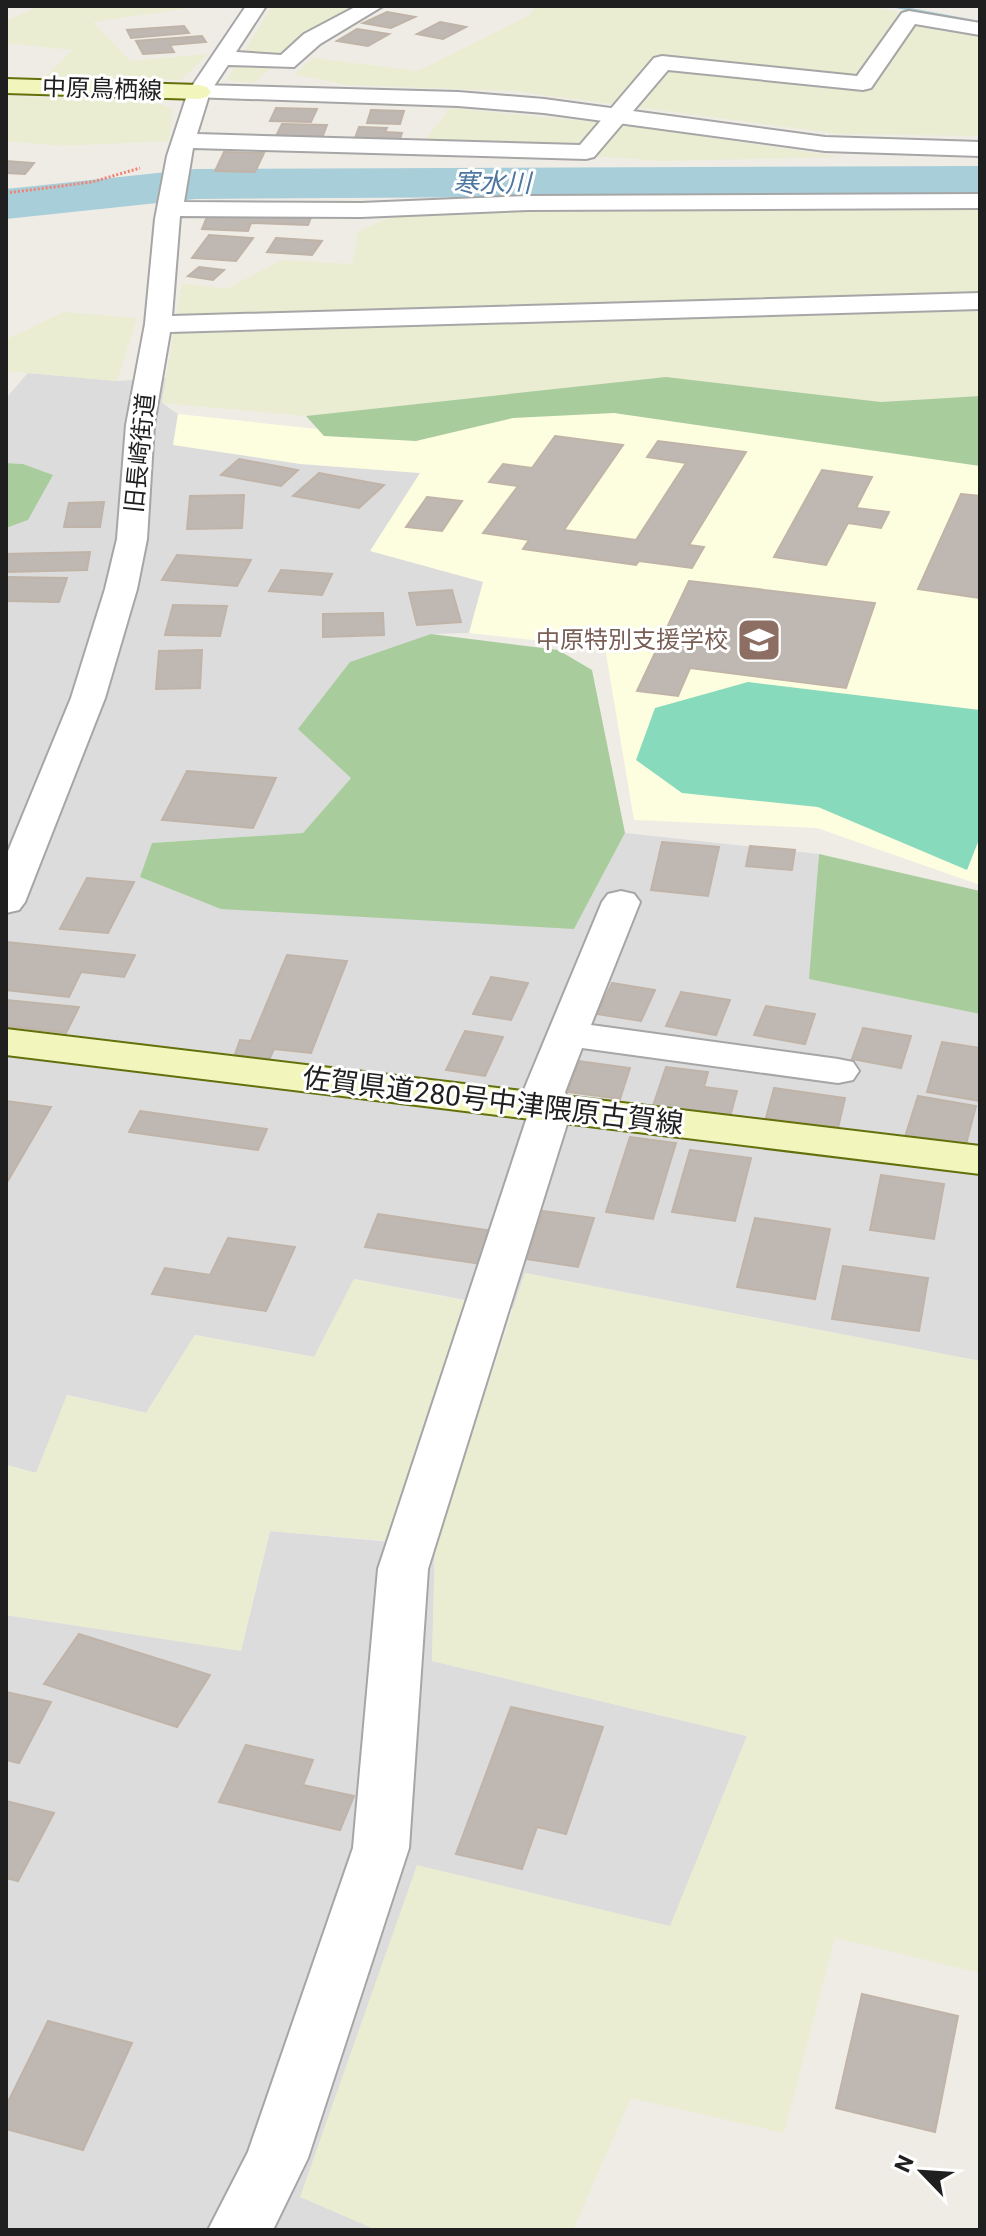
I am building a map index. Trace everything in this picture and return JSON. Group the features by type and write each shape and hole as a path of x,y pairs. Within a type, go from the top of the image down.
{"main road":[{"name":"中原鳥栖線","path":"6,86 199,92"},
{"name":"佐賀県道280号中津隈原古賀線","path":"6,1042 980,1160"}],"street":[{"name":"旧長崎街道","path":"6,902 88,698 121,589 132,539 140,425 158,324 167,219 180,156 199,92 256,6"},
{"path":"220,58 286,62 312,39 373,6"},
{"path":"180,156 586,152 662,63 863,83 909,17 980,29"},
{"path":"199,92 458,99 617,115 825,144 980,149"},
{"path":"171,209 361,210 544,203 980,201"},
{"path":"158,324 980,301"},
{"path":"240,2230 277,2158 381,1848 403,1569 551,1108 544,1092 621,902"},
{"path":"567,1034 838,1071"}],"path":[{"path":"6,193 92,182 180,156"}],"shaded area":[{"path":"40,6 203,6 93,22 130,61 208,54 181,80 46,76 73,50 6,43 6,21"},
{"path":"272,6 361,6 311,32 254,83 227,80"},
{"path":"535,6 868,6 898,12 899,18 980,32 980,136 840,134 514,91 346,85 295,74 314,58 418,71 530,15"},
{"path":"6,96 151,101 173,109 169,141 62,146 6,141"},
{"path":"450,108 629,125 841,157 661,161 423,143"},
{"path":"553,207 980,207 980,396 881,402 666,377 306,416 162,403 182,283 226,289 282,260 352,264 358,232 394,215"},
{"path":"63,312 137,318 117,381 6,371 8,339"},
{"path":"28,373 117,381 166,378 162,403 178,414 174,445 301,464 421,473 484,582 469,633 431,634 351,778 303,833 152,843 574,929 625,833 819,854 810,979 980,1014 980,1361 525,1273 513,1309 354,1279 315,1357 195,1335 146,1413 68,1395 36,1473 6,1465 6,528 28,520 52,475 23,464 6,463 6,398"},
{"name":"中原特別支援学校","path":"614,404 980,455 980,885 817,828 634,820 605,648 469,633 483,582 370,551 420,473 301,464 173,445 178,414 346,432"},
{"path":"525,1273 980,1361 980,1973 835,1938 784,2133 631,2098 573,2230 377,2230 300,2197 417,1865 670,1926 747,1736 432,1661 435,1546"},
{"path":"354,1279 466,1301 392,1541 270,1531 241,1651 6,1615 6,1465 36,1473 67,1395 146,1413 195,1335 314,1357"},
{"path":"270,1531 435,1546 432,1661 747,1736 671,1926 301,2197 377,2230 6,2230 6,1615 241,1650"}],"green space":[{"path":"666,377 881,402 980,396 980,466 614,413 513,418 416,441 324,436 306,416"},
{"path":"6,463 23,464 53,475 28,520 6,528"},
{"path":"431,634 558,650 592,670 625,833 574,929 221,909 140,877 152,843 303,833 351,778 298,729 350,662"},
{"path":"748,682 980,710 980,837 967,870 818,807 682,793 636,760 655,708"},
{"path":"819,854 980,891 980,1014 809,979"}],"building":[{"path":"387,12 415,17 391,28 363,23"},
{"path":"440,22 466,27 443,39 417,34"},
{"path":"184,26 189,33 131,38 127,30"},
{"path":"357,29 389,34 368,46 337,41"},
{"path":"202,36 206,42 170,45 174,52 143,54 136,41"},
{"path":"276,108 317,109 311,122 270,121"},
{"path":"371,110 404,111 400,124 367,123"},
{"path":"282,124 327,125 322,138 276,136"},
{"path":"359,127 387,128 385,132 402,133 399,142 354,141"},
{"path":"224,152 264,153 255,172 215,171"},
{"path":"6,161 34,163 25,174 6,173"},
{"path":"209,212 312,215 308,225 251,223 248,231 202,229"},
{"path":"209,235 253,238 236,261 192,258"},
{"path":"276,238 322,241 312,255 267,252"},
{"path":"199,267 224,270 213,280 188,276"},
{"path":"555,436 623,445 564,530 636,540 686,463 647,457 658,441 746,452 689,545 704,547 692,568 639,561 636,565 523,549 529,540 483,533 518,486 489,482 503,464 532,468"},
{"path":"239,459 298,470 281,486 221,475"},
{"path":"822,470 872,477 856,508 889,512 881,528 848,523 826,565 774,557"},
{"path":"319,473 384,485 359,508 293,496"},
{"path":"961,494 980,496 980,598 918,589"},
{"path":"244,495 242,528 187,529 190,496"},
{"path":"427,497 462,501 442,531 406,527"},
{"path":"104,502 100,527 64,527 69,503"},
{"path":"90,552 87,570 6,572 6,554"},
{"path":"177,555 251,560 237,586 162,580"},
{"path":"281,570 332,574 322,595 269,591"},
{"path":"6,577 67,578 59,602 6,601"},
{"path":"689,581 875,603 846,688 690,668 678,696 637,691"},
{"path":"452,590 461,622 417,625 409,593"},
{"path":"173,605 227,606 220,636 165,635"},
{"path":"383,613 384,635 323,637 323,614"},
{"path":"202,650 200,688 156,689 159,651"},
{"path":"187,771 276,778 253,828 162,820"},
{"path":"662,842 719,847 708,896 651,890"},
{"path":"750,846 795,850 792,870 746,866"},
{"path":"87,878 134,882 108,933 60,929"},
{"path":"6,942 135,955 124,977 81,972 69,997 6,990"},
{"path":"287,955 347,961 311,1053 274,1049 269,1060 234,1057 240,1040 251,1041"},
{"path":"491,977 528,983 511,1020 473,1014"},
{"path":"612,983 655,990 641,1021 597,1014"},
{"path":"681,992 730,1000 716,1035 666,1026"},
{"path":"6,1000 79,1007 66,1033 6,1026"},
{"path":"766,1006 815,1014 805,1044 754,1035"},
{"path":"863,1028 911,1036 901,1068 852,1059"},
{"path":"465,1031 503,1037 485,1076 446,1070"},
{"path":"942,1042 980,1048 980,1101 927,1092"},
{"path":"578,1061 630,1068 620,1099 568,1092"},
{"path":"666,1067 708,1072 704,1087 737,1091 730,1117 653,1106"},
{"path":"774,1088 845,1098 838,1128 766,1118"},
{"path":"918,1096 976,1106 965,1148 905,1137"},
{"path":"6,1101 51,1107 6,1184"},
{"path":"140,1111 267,1129 258,1150 129,1132"},
{"path":"630,1137 676,1143 653,1219 606,1212"},
{"path":"690,1150 751,1158 735,1221 672,1212"},
{"path":"881,1175 944,1184 934,1239 870,1230"},
{"path":"543,1211 594,1218 578,1267 526,1259"},
{"path":"378,1214 493,1231 481,1264 365,1247"},
{"path":"755,1218 830,1229 815,1299 737,1287"},
{"path":"228,1238 295,1247 266,1311 152,1294 165,1268 210,1275"},
{"path":"843,1266 928,1278 919,1331 832,1319"},
{"path":"79,1634 210,1675 177,1727 44,1684"},
{"path":"6,1692 51,1702 19,1763 6,1760"},
{"path":"511,1707 603,1727 566,1834 537,1827 522,1869 456,1854"},
{"path":"246,1745 313,1760 303,1785 354,1796 340,1830 219,1802"},
{"path":"6,1801 54,1813 18,1881 6,1878"},
{"path":"862,1994 958,2016 935,2132 836,2108"},
{"path":"48,2021 132,2043 83,2150 6,2129 6,2106"}],"waterway":[{"path":"889,6 980,23"},
{"name":"寒水川","path":"6,204 195,184 980,180"}],"place":[{"name":"中原特別支援学校","path":"759,640"}]}
